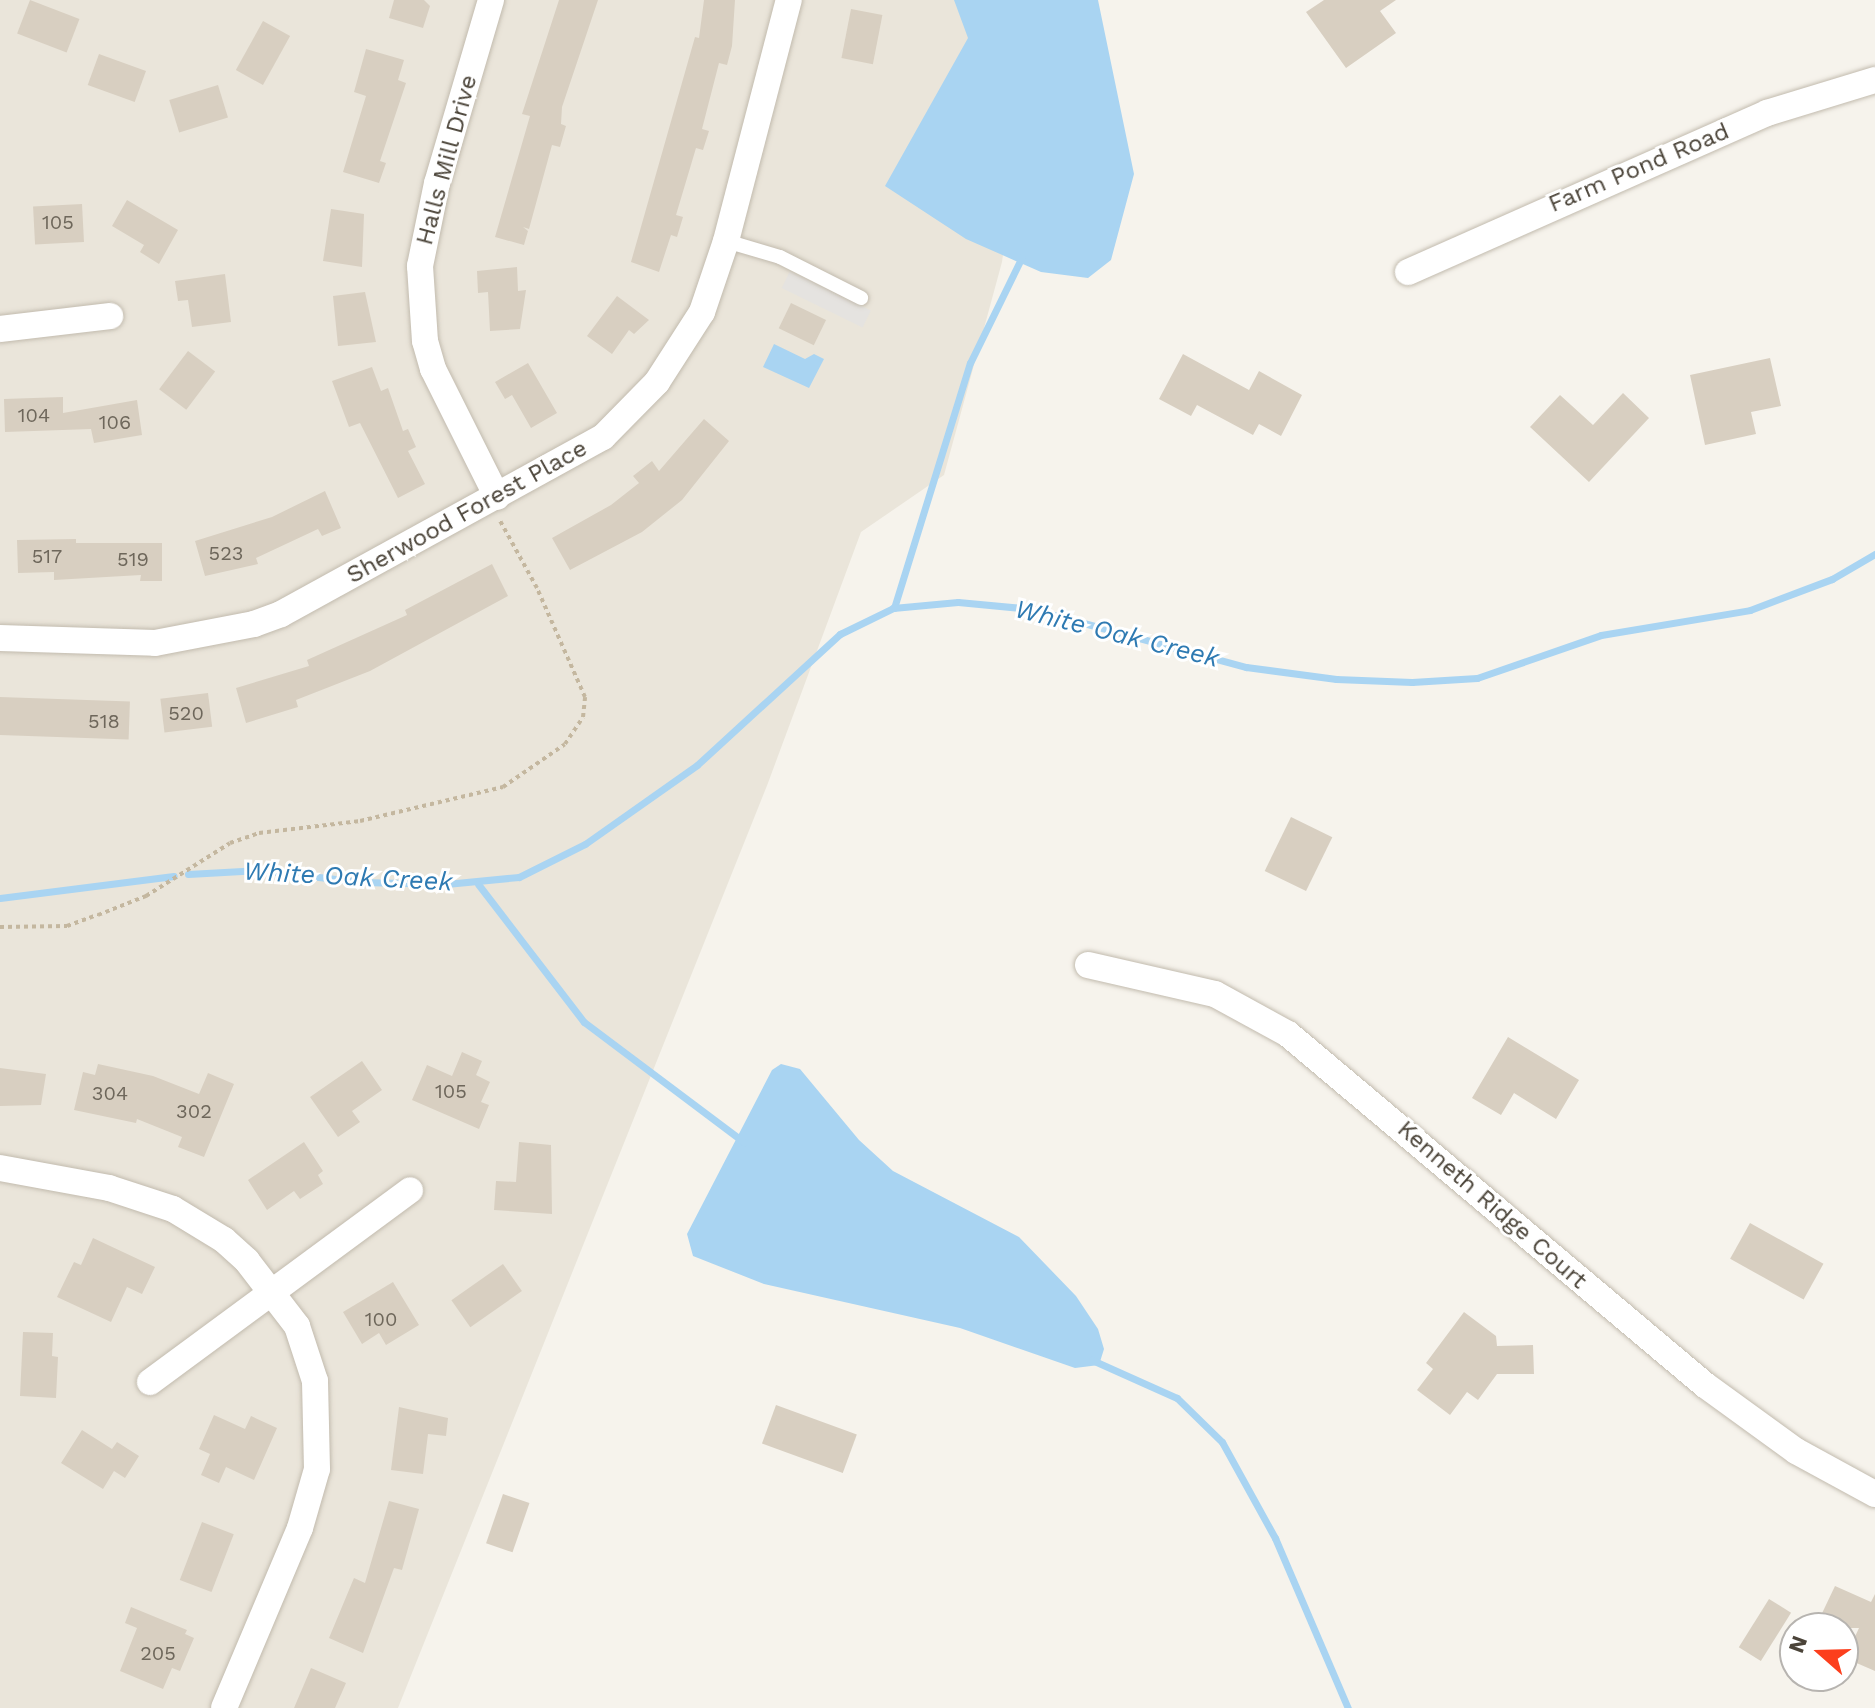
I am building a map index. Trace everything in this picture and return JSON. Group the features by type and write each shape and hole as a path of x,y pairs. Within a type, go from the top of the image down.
{"street":[{"name":"Halls Mill Drive","path":"491,0 434,195 420,266 425,341 433,369 497,497"},
{"name":"Sherwood Forest Place","path":"0,638 155,643 254,624 566,461 632,412 680,352 702,312 726,241 789,0"},
{"name":"Farm Pond Road","path":"1408,272 1767,113 1875,80"},
{"path":"0,329 110,316"},
{"name":"Kenneth Ridge Court","path":"1088,965 1215,994 1288,1034 1705,1385 1796,1451 1875,1494"},
{"path":"0,1168 109,1188 173,1209 224,1240 274,1290 297,1326 315,1381 317,1469 300,1528 224,1708"},
{"path":"150,1382 410,1190"}],"lane":[{"path":"726,241 780,257 861,298"}],"path":[{"path":"0,927 67,926 98,915 146,896 230,843 259,833 360,821 503,787 565,744 583,717 585,697 537,588 496,514 497,497"}],"shaded area":[{"path":"0,0 1038,0 1002,262 944,475 861,532 768,783 398,1708 0,1708"},
{"path":"790,271 871,310 863,328 782,288"}],"water":[{"path":"954,0 1098,0 1134,174 1111,260 1088,278 1041,272 966,239 885,186 968,38"},
{"path":"774,344 805,359 814,354 824,359 809,388 763,367"},
{"path":"781,1064 800,1069 859,1140 893,1171 1019,1237 1076,1296 1098,1329 1104,1349 1099,1365 1075,1368 960,1328 764,1284 693,1256 687,1234 772,1070"}],"building":[{"path":"30,0 79,19 67,53 17,34"},
{"path":"394,0 424,0 430,6 423,28 389,18"},
{"path":"559,0 598,0 562,107 561,124 566,126 560,147 552,145 529,229 523,227 528,231 524,245 495,237 530,116 522,114"},
{"path":"704,0 735,0 732,46 727,65 719,63 702,129 709,131 703,150 696,148 676,215 683,217 677,237 671,235 659,272 631,262 695,37 699,38"},
{"path":"1324,0 1396,0 1380,11 1396,33 1346,68 1306,12"},
{"path":"851,9 882,15 873,64 841,58"},
{"path":"263,21 290,36 263,85 236,70"},
{"path":"366,49 404,60 398,80 406,83 380,161 386,163 379,183 343,172 366,96 354,92"},
{"path":"99,54 146,71 135,102 88,85"},
{"path":"218,85 228,118 179,132 169,100"},
{"path":"127,200 178,230 159,264 140,252 144,245 112,226"},
{"path":"82,204 84,242 35,245 33,207"},
{"path":"331,209 364,214 362,267 323,261"},
{"path":"517,267 518,291 526,290 520,329 490,331 488,292 478,293 477,271"},
{"path":"225,274 231,322 192,327 188,300 178,301 175,281"},
{"path":"365,292 376,342 338,346 333,296"},
{"path":"617,296 649,320 634,334 629,330 612,354 587,336"},
{"path":"791,303 826,320 814,345 779,328"},
{"path":"188,351 215,371 186,410 159,389"},
{"path":"1183,354 1249,390 1259,371 1302,395 1281,436 1259,424 1253,435 1197,405 1191,416 1159,399"},
{"path":"1770,358 1781,406 1751,412 1756,434 1705,445 1690,375"},
{"path":"528,363 557,413 531,428 512,395 505,399 495,382"},
{"path":"372,367 381,391 388,388 403,431 408,429 416,447 408,451 425,484 398,498 360,423 349,427 332,381"},
{"path":"1623,393 1649,418 1589,482 1530,427 1560,395 1593,425"},
{"path":"63,397 63,413 137,400 142,435 94,443 91,429 5,432 4,399"},
{"path":"704,419 729,441 682,500 642,532 570,570 552,538 611,505 639,483 633,476 652,461 659,471"},
{"path":"325,491 341,528 322,536 318,529 256,558 258,564 205,576 195,541 272,517"},
{"path":"76,539 76,543 162,543 162,581 140,581 141,575 54,580 54,572 18,573 17,540"},
{"path":"492,564 508,596 370,671 296,700 298,707 246,723 236,688 309,666 307,660 407,615 405,610"},
{"path":"208,693 212,727 165,733 160,699"},
{"path":"0,697 130,702 129,740 0,735"},
{"path":"1291,817 1332,837 1306,891 1265,871"},
{"path":"1508,1037 1579,1080 1556,1119 1514,1093 1501,1115 1472,1098"},
{"path":"462,1052 482,1061 476,1075 490,1082 481,1102 489,1105 479,1129 412,1100 427,1065 452,1076"},
{"path":"362,1061 382,1090 352,1111 360,1122 338,1137 310,1097"},
{"path":"98,1064 153,1076 199,1094 208,1073 234,1084 204,1157 178,1147 182,1137 137,1119 136,1123 74,1110 83,1072 95,1075"},
{"path":"0,1068 46,1074 41,1105 0,1106"},
{"path":"304,1142 323,1171 318,1175 323,1184 300,1199 294,1191 267,1210 248,1180"},
{"path":"519,1142 551,1145 552,1214 494,1210 496,1181 516,1182"},
{"path":"1750,1223 1823,1264 1804,1300 1730,1259"},
{"path":"93,1238 155,1267 142,1294 127,1287 111,1322 57,1297 74,1262 81,1265"},
{"path":"503,1264 522,1291 470,1327 451,1300"},
{"path":"393,1282 419,1325 386,1345 379,1333 362,1344 343,1312"},
{"path":"1464,1312 1496,1336 1497,1346 1533,1345 1534,1374 1497,1374 1478,1400 1467,1392 1450,1415 1417,1390 1433,1369 1426,1363"},
{"path":"23,1332 53,1333 52,1356 58,1357 56,1398 20,1396"},
{"path":"776,1405 857,1434 843,1473 762,1444"},
{"path":"399,1407 448,1418 446,1436 428,1434 423,1474 391,1470"},
{"path":"214,1415 245,1429 251,1416 277,1428 254,1480 226,1467 219,1483 201,1475 210,1454 199,1449"},
{"path":"82,1430 112,1449 117,1442 139,1456 125,1478 114,1471 103,1489 61,1463"},
{"path":"503,1494 529,1503 513,1552 486,1543"},
{"path":"389,1501 419,1509 402,1570 394,1568 363,1653 329,1638 354,1578 365,1583"},
{"path":"202,1522 234,1534 212,1592 180,1580"},
{"path":"1835,1586 1871,1602 1875,1594 1875,1671 1859,1664 1859,1612 1823,1612"},
{"path":"1769,1599 1790,1612 1779,1612 1779,1632 1761,1661 1739,1647"},
{"path":"131,1607 187,1630 185,1634 194,1638 180,1671 172,1668 163,1689 120,1671 137,1628 125,1623"},
{"path":"311,1668 346,1683 335,1708 294,1708"}],"waterway":[{"path":"894,608 970,363 1022,257"},
{"name":"White Oak Creek","path":"188,874 259,870 361,882 446,884 519,877 585,844 697,765 840,634 893,608 958,602 1032,609 1246,667 1336,679 1412,682 1477,678 1601,635 1750,610 1832,579 1875,554"},
{"name":"White Oak Creek","path":"0,898 174,876"},
{"path":"478,884 584,1022 744,1142"},
{"path":"1092,1360 1177,1398 1222,1442 1275,1538 1348,1708"}]}
